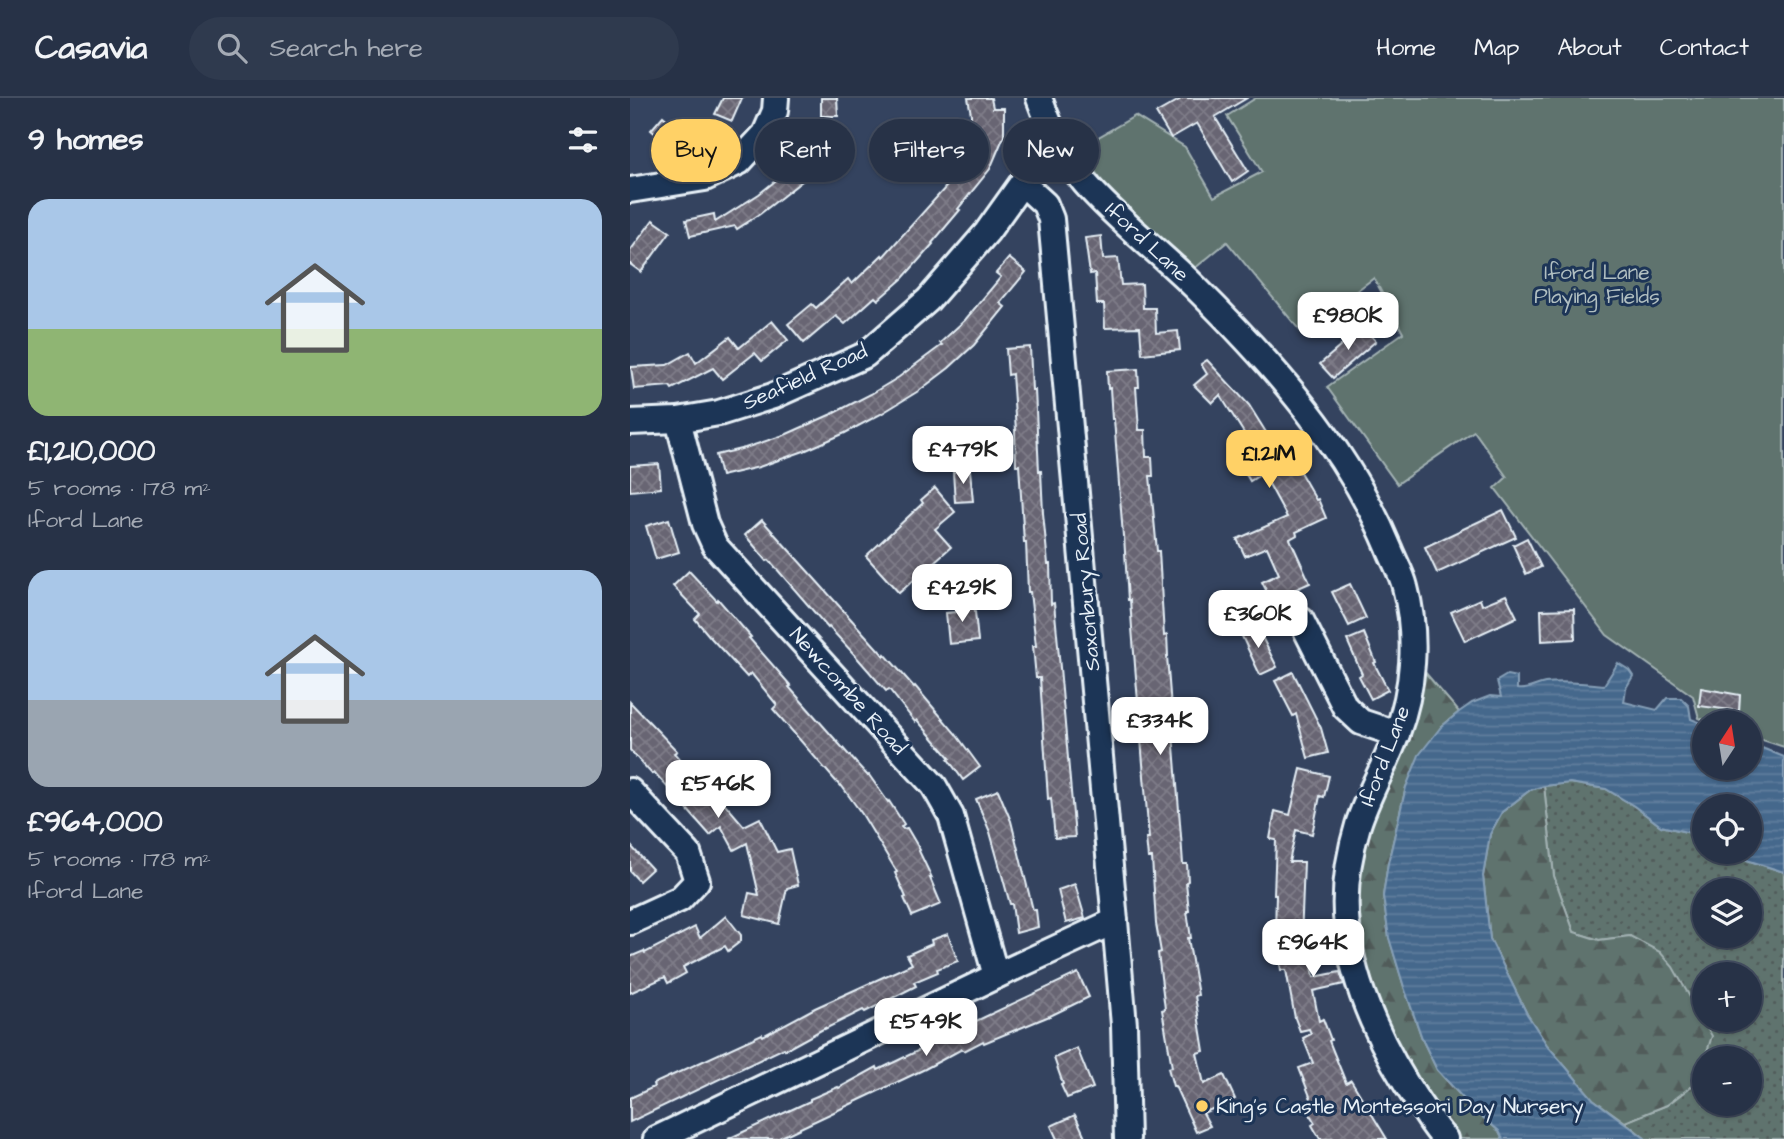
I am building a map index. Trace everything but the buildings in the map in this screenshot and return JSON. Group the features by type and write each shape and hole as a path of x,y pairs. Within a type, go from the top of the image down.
{"street":[{"path":"630,190 705,178 740,162 765,134 775,111 776,98"},
{"name":"Iford Lane","path":"1039,98 1046,119"},
{"name":"Iford Lane","path":"1084,182 1195,287 1265,360 1321,427 1351,472 1380,527 1405,586 1413,641 1411,686 1397,734 1359,824 1349,861 1346,891 1347,928 1355,970 1374,1024 1401,1078 1445,1139"},
{"name":"Seafield Road","path":"630,422 678,420 719,413 773,396 865,355 928,300 987,232 1022,183"},
{"name":"Saxonbury Road","path":"1022,183 1045,204 1051,219 1124,1025 1127,1139"},
{"name":"Newcombe Road","path":"678,420 705,524 715,546 934,786 951,816 996,976"},
{"path":"1301,621 1345,708 1361,722 1397,734"},
{"path":"630,792 688,853 697,881 680,899 630,922"},
{"path":"656,1139 1115,921"}],"green space":[{"name":"Iford Lane Playing Fields","path":"1256,98 1784,98 1784,747 1762,740 1762,710 1697,710 1693,696 1607,635 1495,488 1507,477 1474,431 1397,484 1327,387 1403,333 1374,278 1301,332 1227,242 1194,269 1108,190 1099,177 1099,137 1135,116 1185,147 1214,197 1262,172 1227,116"},
{"path":"1412,657 1459,712 1441,727 1406,787 1383,896 1389,937 1423,1041 1437,1070 1472,1108 1499,1131 1503,1139 1445,1139 1374,1024 1346,891"},
{"path":"1570,783 1606,789 1661,826 1692,833 1692,864 1759,864 1784,872 1784,1139 1646,1139 1625,1122 1667,1105 1630,936 1599,940 1574,932 1554,876 1544,786"},
{"path":"1544,786 1554,876 1574,932 1599,940 1630,936 1660,952 1673,967 1692,1001 1692,1032 1710,1032 1712,1036 1709,1046 1692,1046 1692,1086 1667,1105 1625,1122 1593,1099 1547,1045 1527,1014 1490,939 1483,876 1490,834 1502,812 1530,790"}],"water":[{"path":"1618,663 1633,676 1626,688 1624,702 1657,710 1667,698 1681,698 1689,706 1692,719 1692,780 1762,780 1762,748 1784,757 1784,872 1759,864 1762,864 1762,794 1692,794 1692,833 1661,826 1606,789 1570,783 1530,790 1502,812 1490,834 1483,876 1490,939 1527,1014 1547,1045 1593,1099 1646,1139 1503,1139 1499,1131 1472,1108 1437,1070 1423,1041 1389,938 1383,896 1388,863 1406,787 1419,755 1441,727 1459,712 1490,696 1501,697 1497,681 1507,675 1517,677 1517,689 1552,682 1604,685"}],"place":[{"name":"King's Castle Montessori Day Nursery","path":"1202,1106"}]}
